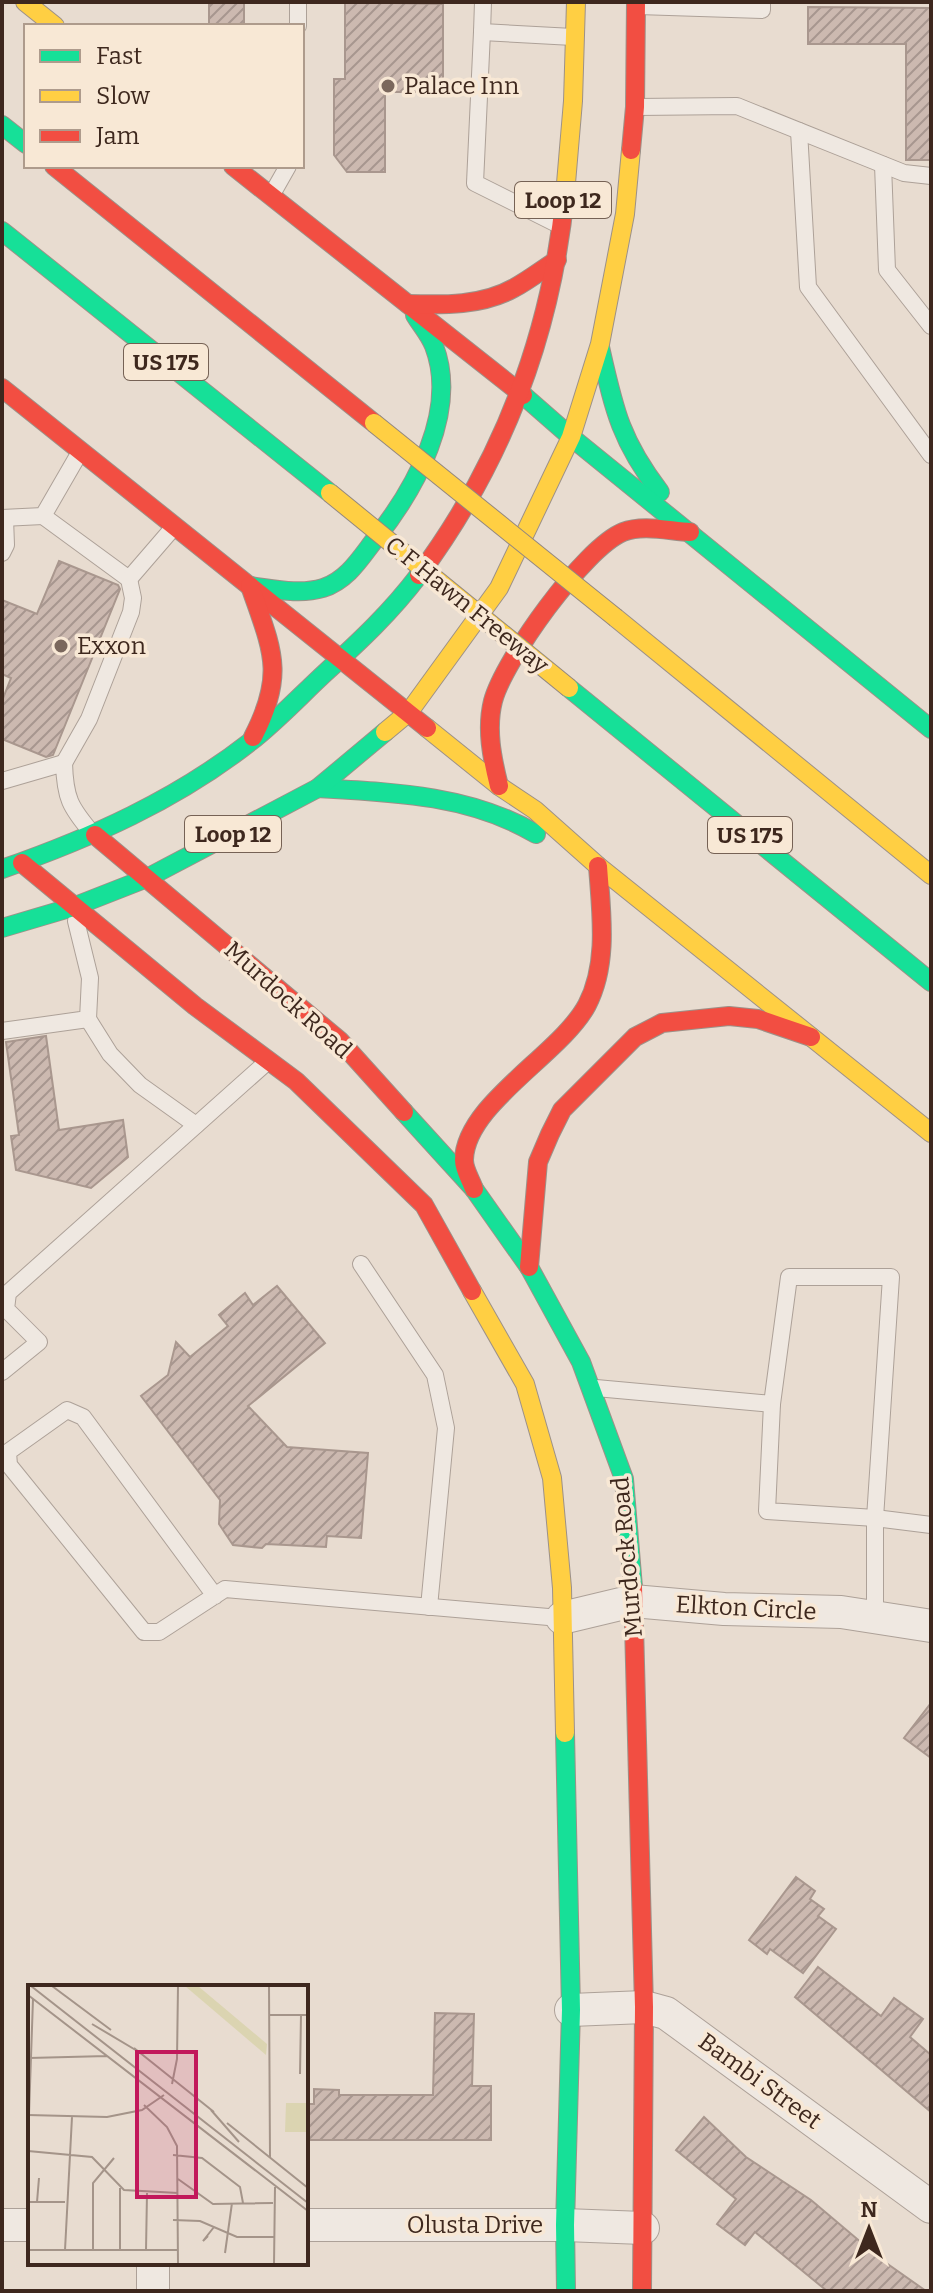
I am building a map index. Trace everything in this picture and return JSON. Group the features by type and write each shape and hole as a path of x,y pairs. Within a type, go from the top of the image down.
{"main road":[{"path":"25,2 52,24"},
{"name":"Loop 12","path":"2,869 95,835 182,789 252,740 389,614 440,544 492,461 521,393 557,260 570,133 574,37 581,4"},
{"name":"Loop 12","path":"2,928 73,907 147,878 318,788 409,712 499,588 571,437 600,344 625,214 635,107 631,5"},
{"path":"2,125 24,142"},
{"path":"56,168 931,875"},
{"path":"236,168 521,393 931,729"},
{"name":"C F Hawn Freeway","path":"2,231 330,493 931,982"},
{"path":"408,304 477,302 511,291 557,260"},
{"path":"250,586 296,592 323,588 345,577 401,507 436,432 441,396 440,369 434,345 408,304"},
{"path":"600,344 625,440 641,467 690,532"},
{"path":"2,388 499,786 535,810 598,866 931,1133"},
{"path":"499,786 489,736 496,690 538,621 600,547 620,533 637,529 690,532"},
{"path":"250,586 268,643 272,673 271,697 252,740"},
{"path":"318,788 360,790 449,802 504,817 598,866"},
{"name":"Murdock Road","path":"95,835 340,1041 529,1267 581,1362 624,1479 633,1601 644,2007 642,2291"},
{"path":"22,863 195,1006 296,1081 424,1205 525,1384 552,1478 562,1588 571,2010 566,2291"},
{"path":"470,1195 464,1162 468,1141 490,1105 556,1046 587,1005 597,975 603,938 598,866"},
{"path":"529,1267 538,1162 550,1134 562,1110 635,1037 662,1023 729,1016 758,1019 814,1038"},
{"path":"457,1225 459,1264"}],"street":[{"name":"Elkton Circle","path":"562,1618 633,1601 724,1609 841,1612 931,1626"},
{"name":"Bambi Street","path":"571,2010 644,2007 666,2013 931,2207"},
{"path":"2,2225 28,2225"},
{"name":"Olusta Drive","path":"308,2225 643,2228"},
{"path":"153,2265 153,2291"}],"lane":[{"path":"298,2 298,24"},
{"path":"483,2 475,183 560,226"},
{"path":"631,5 762,10 762,2"},
{"path":"482,32 574,37"},
{"path":"635,107 737,106 904,173 931,176"},
{"path":"799,131 808,287 931,455"},
{"path":"883,165 887,270 931,326"},
{"path":"271,196 287,168"},
{"path":"43,516 80,451"},
{"path":"2,553 6,545 3,518 43,516 129,579 133,598 131,612 89,719 64,763 65,793 73,811 95,835"},
{"path":"129,579 175,526"},
{"path":"2,781 64,763"},
{"path":"73,907 90,978 88,1019 110,1054 140,1085 196,1125"},
{"path":"2,1031 88,1019"},
{"path":"2,1372 39,1342 6,1309 8,1293 268,1061"},
{"path":"361,1264 435,1375 446,1428 429,1607"},
{"path":"875,1615 875,1518 891,1277 789,1277 772,1404 767,1511 875,1518 931,1525"},
{"path":"590,1387 772,1404"},
{"path":"215,1596 83,1417 67,1410 8,1452 9,1465 144,1632 159,1632 215,1596 225,1589 562,1618"}],"building":[{"path":"209,2 244,2 244,24 209,24"},
{"name":"Palace Inn","path":"345,2 443,4 443,92 385,92 385,172 347,172 334,155 334,79 345,79"},
{"path":"808,7 931,8 931,160 906,160 906,44 808,44"},
{"name":"Exxon","path":"59,561 118,585 120,589 53,755 46,757 2,739 2,701 11,678 2,674 2,600 37,614"},
{"path":"46,1036 59,1130 123,1120 128,1157 91,1188 16,1170 11,1136 19,1135 6,1042"},
{"path":"277,1286 325,1343 248,1406 287,1447 368,1453 361,1538 327,1536 326,1547 233,1545 219,1524 220,1500 141,1396 168,1375 176,1342 190,1357 228,1326 219,1315 245,1293 253,1305"},
{"path":"931,1703 931,1758 904,1738"},
{"path":"796,1877 815,1891 810,1899 824,1909 818,1916 836,1929 803,1973 770,1949 767,1954 749,1940"},
{"path":"818,1967 881,2016 894,1998 923,2019 910,2037 931,2055 931,2112 795,1997"},
{"path":"435,2013 474,2014 472,2086 491,2086 491,2140 308,2140 308,2104 314,2104 314,2089 339,2090 339,2095 433,2095"},
{"path":"704,2117 746,2157 811,2200 882,2260 926,2291 827,2291 755,2232 745,2245 717,2224 736,2199 676,2150"}],"traffic: fast":[{"path":"2,125 24,142"},
{"path":"2,231 330,493"},
{"path":"250,586 305,591 332,584 347,574 359,560 405,496 429,448 441,397 440,371 434,346 415,315"},
{"path":"600,347 627,440 660,492"},
{"path":"523,395 931,729"},
{"path":"2,869 132,816 222,763 270,725 351,649 419,575"},
{"path":"569,688 931,982"},
{"path":"2,928 73,907 147,878 318,788 385,732"},
{"path":"318,788 374,791 458,803 511,821 536,834"},
{"path":"404,1112 474,1189 529,1267 581,1362 624,1479 633,1587"},
{"path":"565,1733 571,2010 566,2291"}],"traffic: slow":[{"path":"25,2 52,24"},
{"path":"565,195 573,101 576,2"},
{"path":"385,732 409,712 499,588 571,437 600,344 625,214 631,150"},
{"path":"374,423 616,618"},
{"path":"330,493 569,688"},
{"path":"616,618 931,875"},
{"path":"427,728 499,786 535,810 598,866 931,1133"},
{"path":"472,1291 525,1384 552,1478 562,1588 565,1733"}],"traffic: jam":[{"path":"631,150 635,107 636,2"},
{"path":"56,168 374,423"},
{"path":"236,168 523,395"},
{"path":"419,575 475,488 518,396 548,298 565,195"},
{"path":"408,304 449,304 489,298 520,285 557,260"},
{"path":"2,388 427,728"},
{"path":"499,786 490,733 493,701 512,660 548,607 588,559 623,532 647,528 690,532"},
{"path":"250,586 272,662 270,695 253,737"},
{"path":"95,835 340,1041 404,1112"},
{"path":"22,863 195,1006 296,1081 424,1205 472,1291"},
{"path":"474,1189 464,1160 469,1139 480,1119 574,1023 594,989 602,937 598,866"},
{"path":"529,1267 538,1162 550,1134 562,1110 635,1037 662,1023 729,1016 758,1019 811,1037"},
{"path":"633,1587 644,2007 642,2291"}],"place":[{"name":"Palace Inn","path":"388,86"},
{"name":"Exxon","path":"61,646"}]}
